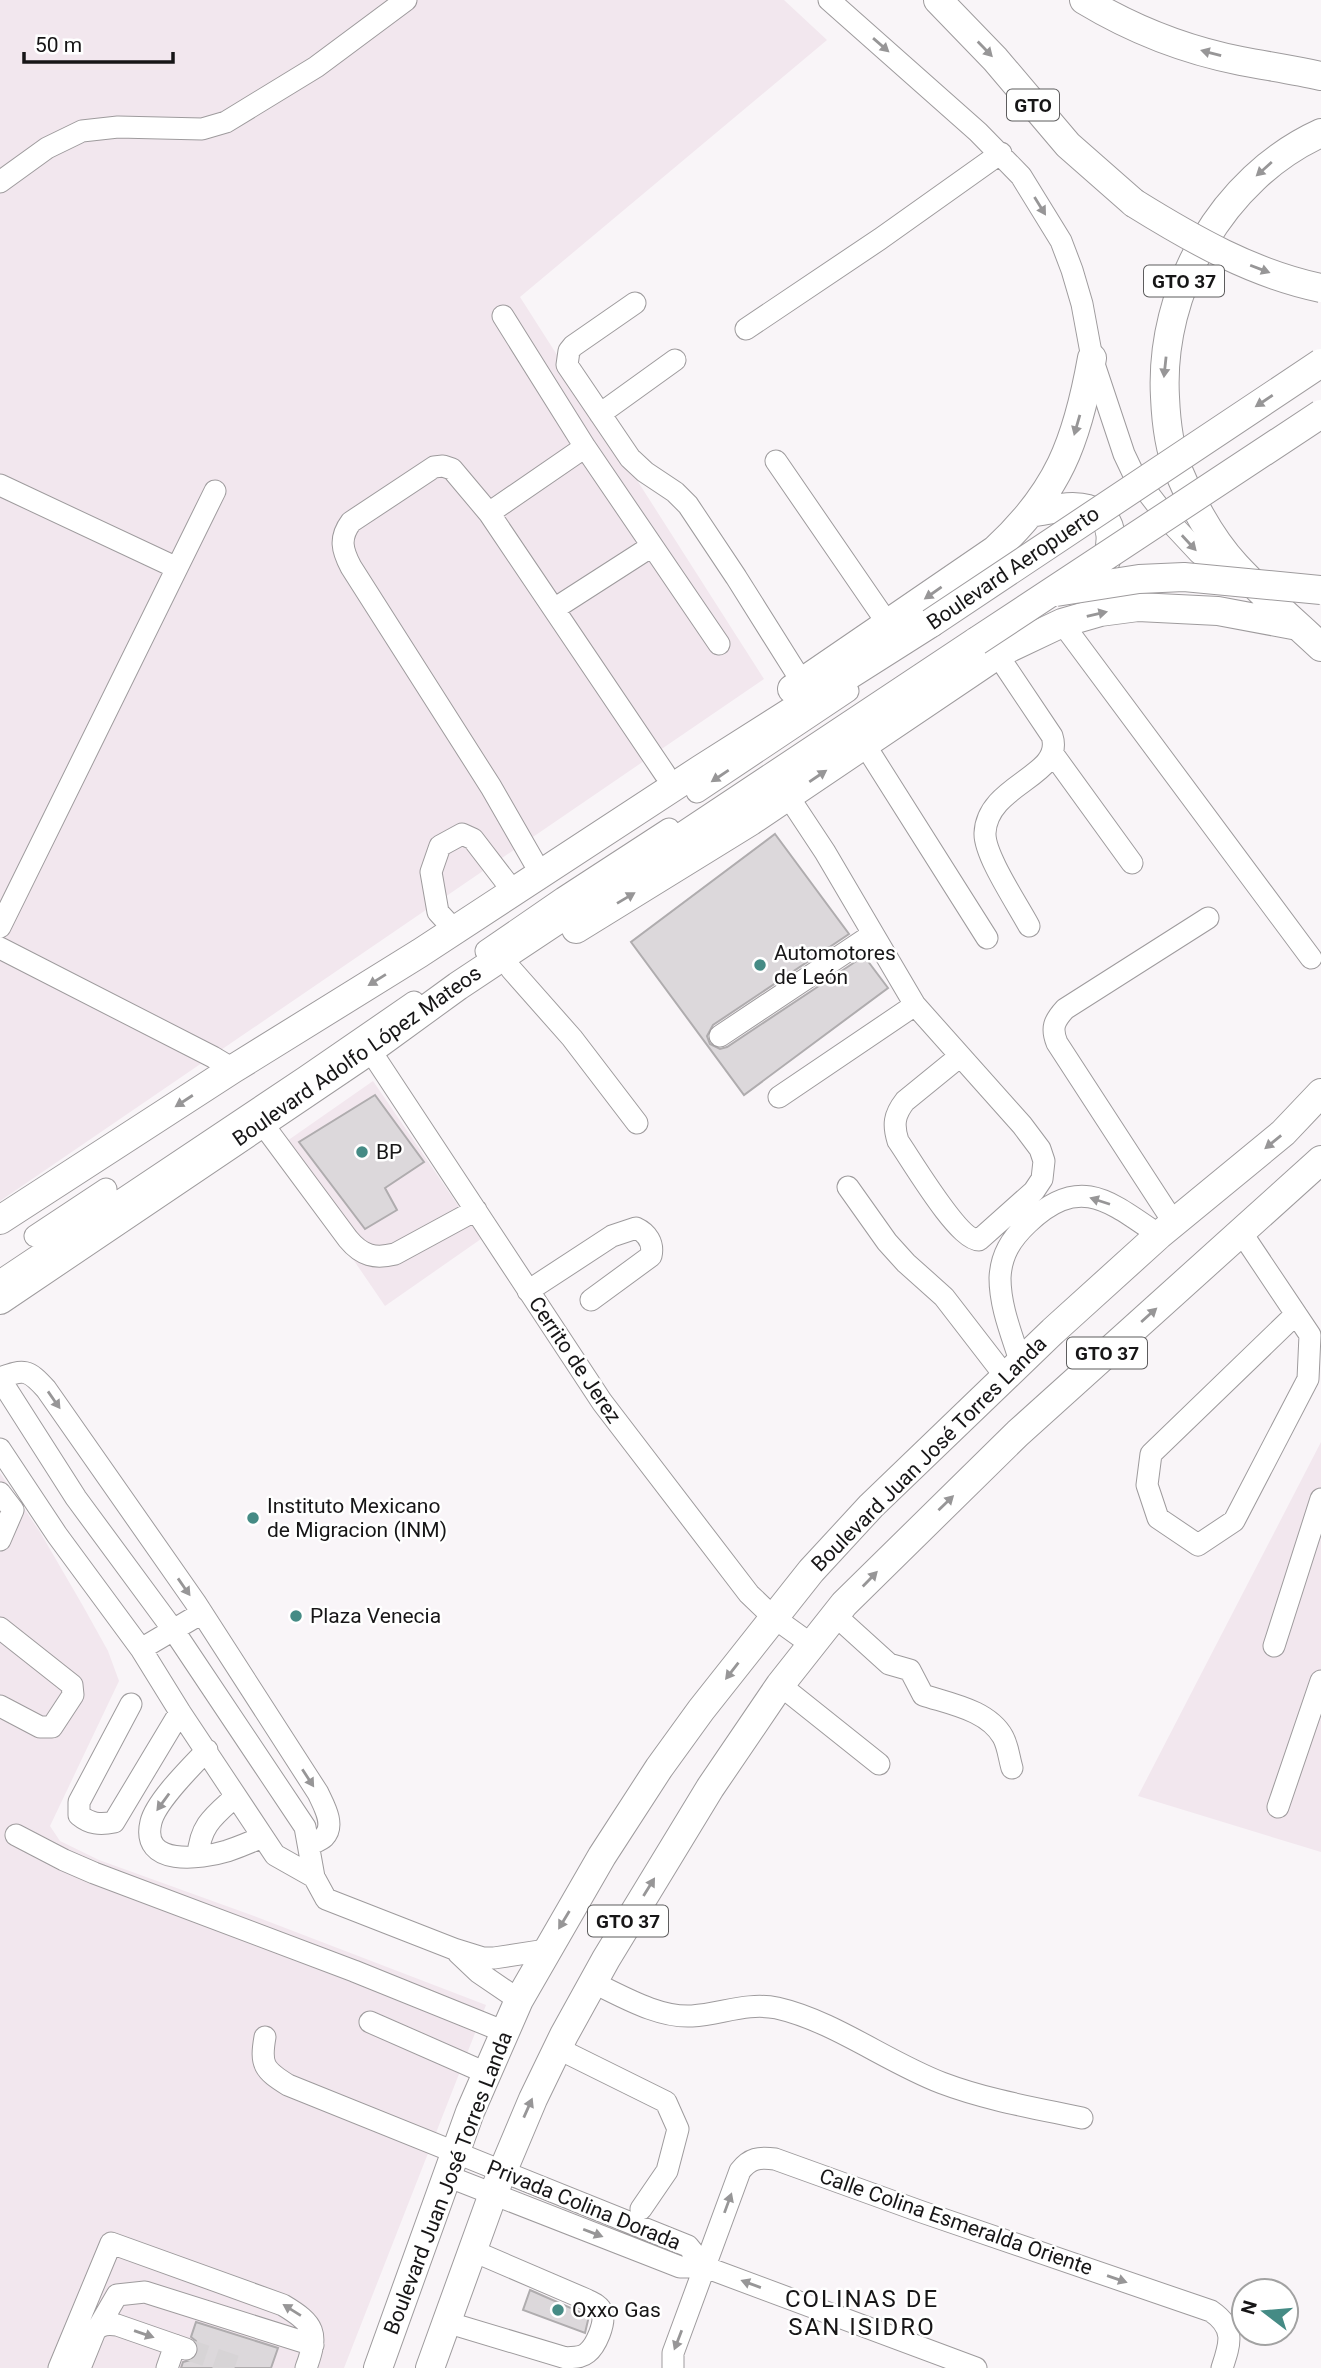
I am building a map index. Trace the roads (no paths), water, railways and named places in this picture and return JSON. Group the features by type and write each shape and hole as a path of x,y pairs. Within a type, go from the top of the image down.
{"main road":[{"name":"GTO","path":"938,0 995,59 1068,145 1134,203 1222,254 1272,274 1321,288"},
{"path":"1084,0 1115,19 1163,39 1240,61 1321,76"},
{"path":"1278,66 1321,62"},
{"name":"GTO 37","path":"1321,133 1279,156 1242,189 1218,220 1195,256 1182,288 1172,320 1163,372 1168,430 1177,467 1208,526 1234,564 1321,647"},
{"path":"420,953 449,924 534,862 995,550 1034,512 1072,443 1086,393 1092,358"},
{"name":"Boulevard Aeropuerto","path":"705,795 942,615 1321,363"},
{"name":"Boulevard Aeropuerto","path":"705,795 1046,593 1321,414"},
{"path":"458,986 490,978 511,969 788,796 1000,653 1041,616 1090,583 1104,564 1110,546 1111,530 1102,516 1089,509 1061,508 1034,512"},
{"path":"1046,593 1139,579 1184,578 1321,590"},
{"path":"1000,653 1062,623 1100,612 1138,607 1218,611 1298,626"},
{"path":"0,1220 233,1069 420,953 705,795"},
{"name":"Boulevard Adolfo López Mateos","path":"0,1300 370,1050 458,986 705,795"},
{"name":"Boulevard Juan José Torres Landa","path":"378,2368 451,2164 486,2073 519,2000 602,1856 659,1769 773,1617 871,1506 1013,1369 1167,1229 1283,1133 1318,1098"},
{"name":"GTO 37","path":"430,2368 497,2183 557,2048 592,1982 710,1788 780,1685 836,1615 897,1551 1018,1433 1321,1160"}],"street":[{"path":"0,182 47,148 82,131 118,127 202,129 226,122 316,66 406,0"},
{"path":"829,0 1001,153 1021,176 1061,241 1072,270 1082,304 1092,358 1124,454 1134,475 1171,523 1220,572 1298,626"},
{"path":"746,329 1001,153"},
{"path":"635,303 569,351 567,365 630,458 645,472 676,492 688,505 802,682"},
{"path":"503,316 585,447 719,645"},
{"path":"600,414 675,360"},
{"path":"489,513 585,447"},
{"path":"776,460 888,624"},
{"path":"534,862 491,787 351,567 343,552 344,531 351,522 435,467 452,469 489,513 665,774"},
{"path":"0,485 177,568"},
{"path":"0,927 215,491"},
{"path":"554,609 652,546"},
{"path":"1062,623 1311,958"},
{"path":"0,1281 305,1077 563,898 705,795 965,625"},
{"path":"1000,653 1055,745 1053,754 1044,765 999,799 988,818 985,833 988,850 1029,926"},
{"path":"865,745 987,939"},
{"path":"1053,754 1132,863"},
{"path":"788,796 825,852 915,1006 1021,1125 1040,1149 1044,1161 1042,1179 1034,1191 979,1240 969,1237 956,1225 898,1141 895,1131 898,1111 905,1101 959,1056"},
{"path":"449,924 438,912 431,872 440,846 462,834 473,839 506,882"},
{"path":"1167,1229 1057,1043 1053,1025 1065,1009 1208,918"},
{"path":"720,1036 873,934"},
{"path":"0,948 165,1031 233,1069"},
{"path":"511,969 572,1038 637,1123"},
{"path":"779,1097 915,1006"},
{"name":"Cerrito de Jerez","path":"370,1050 602,1402 749,1594 773,1617 812,1645"},
{"path":"262,1123 356,1249 369,1256 382,1258 395,1254 476,1210"},
{"path":"848,1187 887,1242 906,1263 944,1297 1013,1369"},
{"path":"36,1236 106,1189"},
{"path":"1013,1369 1000,1279 1002,1261 1013,1238 1042,1209 1062,1198 1080,1196 1102,1200 1167,1229"},
{"path":"528,1292 612,1236 636,1228 644,1231 650,1240 651,1256 591,1300"},
{"path":"1241,1232 1296,1314 1310,1335 1308,1379 1234,1521 1198,1545 1158,1518 1147,1485 1151,1454 1296,1314"},
{"path":"309,1845 324,1837 327,1831 328,1815 318,1793 202,1613 46,1389 29,1373 20,1370 0,1379 76,1498 174,1631 305,1828 314,1877 326,1899 483,1958 547,1950"},
{"path":"0,1449 46,1519 141,1649 275,1855 314,1877"},
{"path":"0,1493 13,1510"},
{"path":"0,1540 13,1510 30,1494"},
{"path":"46,1519 76,1498"},
{"path":"1274,1646 1321,1499"},
{"path":"141,1649 202,1613"},
{"path":"836,1615 890,1664 910,1670 923,1695 969,1710 995,1724 1005,1740 1012,1769"},
{"path":"0,1628 72,1685 73,1695 52,1727 40,1727 0,1706"},
{"path":"1278,1807 1321,1681"},
{"path":"780,1685 879,1764"},
{"path":"131,1704 79,1802 79,1815 87,1821 102,1825 114,1822 180,1712"},
{"path":"207,1750 185,1773 157,1810 151,1822 150,1836 153,1846 163,1854 198,1856 228,1851 262,1837"},
{"path":"198,1856 199,1839 203,1829 236,1796"},
{"path":"16,1835 94,1873 505,2032"},
{"path":"454,1949 478,1972 519,2000"},
{"path":"592,1982 674,2015 693,2016 748,2005 787,2011 809,2018 884,2057 943,2083 996,2099 1082,2119"},
{"path":"370,2022 486,2073"},
{"name":"Privada Colina Dorada","path":"265,2036 262,2056 266,2068 288,2085 451,2164 680,2267 705,2267 976,2368"},
{"path":"557,2048 666,2102 678,2129 667,2171 641,2209"},
{"name":"Calle Colina Esmeralda Oriente","path":"673,2368 673,2353 740,2171 746,2162 758,2157 775,2159 1211,2311 1220,2317 1228,2331 1230,2344 1222,2368"},
{"path":"59,2368 111,2243 283,2305 300,2315 312,2328 313,2345 306,2368"},
{"path":"446,2322 566,2358 579,2357 589,2352 602,2323 603,2314 600,2308 585,2298 471,2250"},
{"path":"80,2368 95,2331 117,2295 145,2292 313,2345"},
{"path":"99,2326 117,2325 181,2347 167,2368"},
{"path":"364,2368 377,2342 392,2326"}],"tunnel":[{"path":"186,2349 242,2368"}],"place":[{"name":"Automotores de León","path":"760,965"},
{"name":"BP","path":"362,1152"},
{"name":"Instituto Mexicano de Migracion (INM)","path":"253,1518"},
{"name":"Plaza Venecia","path":"296,1616"},
{"name":"Oxxo Gas","path":"558,2310"}],"district":[{"name":"COLINAS DE SAN ISIDRO","path":"862,2313"}]}
